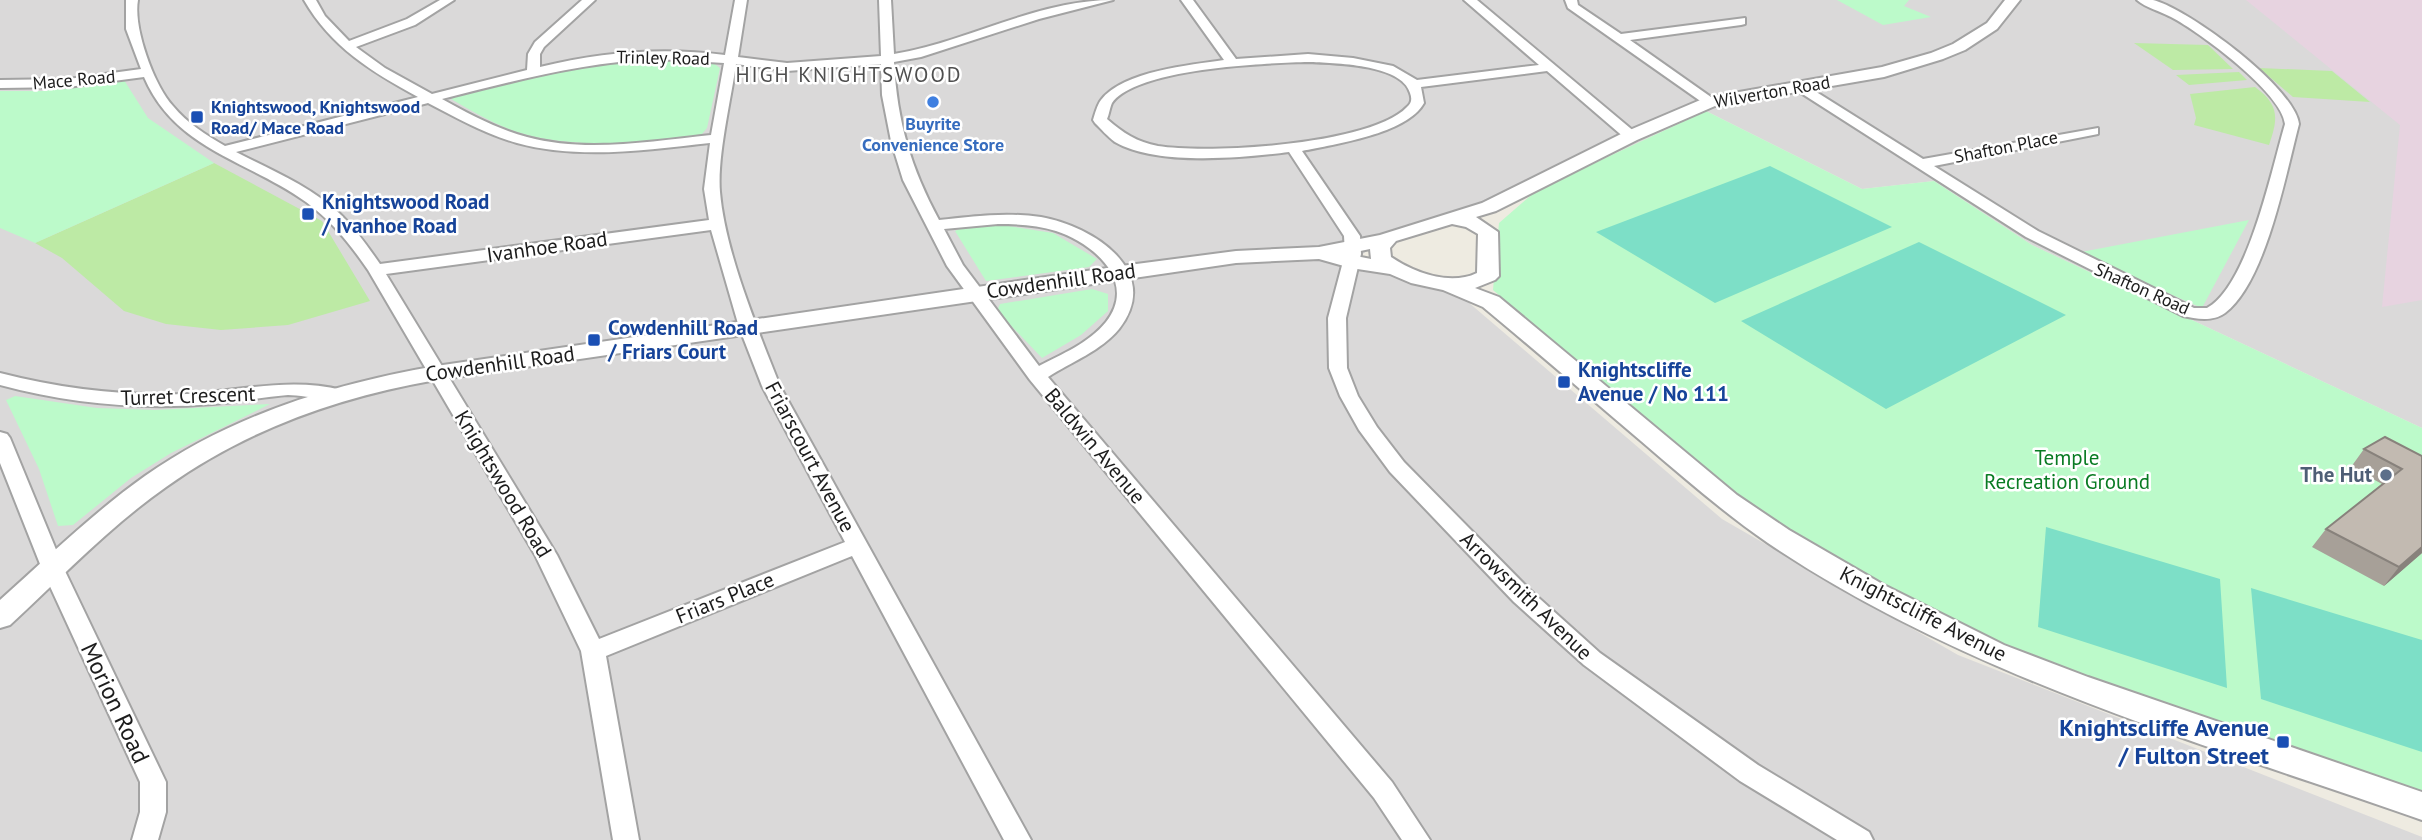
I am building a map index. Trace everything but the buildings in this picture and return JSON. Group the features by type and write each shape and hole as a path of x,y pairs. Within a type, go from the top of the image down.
{"street":[{"name":"Knightswood Road","path":"132,0 131,27 149,72 169,109 221,151 279,179 330,212 350,234 376,270 546,555 593,651 626,840"},
{"path":"310,0 318,16 348,46 379,71 495,132 550,146 618,148 718,138"},
{"path":"348,46 411,22 448,0"},
{"path":"533,71 534,54 540,44 589,0"},
{"name":"Friarscourt Avenue","path":"741,0 712,188 717,224 748,327 771,386 1018,840"},
{"name":"Baldwin Avenue","path":"885,0 888,95 898,141 910,180 955,266 1037,376 1383,790 1417,840"},
{"path":"1031,0 1036,16"},
{"name":"Trinley Road","path":"221,151 533,71 589,60 634,55 683,55 808,67 887,60 947,46 1036,16 1107,0"},
{"path":"1187,0 1232,62"},
{"path":"1470,0 1631,135"},
{"path":"1571,0 1572,6 1711,102"},
{"name":"Wilverton Road","path":"1385,240 1489,207 1631,135 1711,102 1884,72 1959,47 1992,26 2013,0"},
{"name":"Shafton Road","path":"1797,86 2032,234 2189,312 2209,314 2219,309 2232,294 2247,267 2292,124 2291,114 2279,95 2214,39 2177,15 2143,0"},
{"path":"1621,38 1741,21"},
{"path":"1414,84 1419,98 1416,106 1395,122 1342,140 1294,149 1228,154 1150,148 1134,145 1110,133 1100,120 1102,106 1122,89 1173,72 1232,62 1308,58 1358,61 1394,72 1414,84 1550,67"},
{"name":"Mace Road","path":"0,84 68,83 149,72"},
{"name":"Shafton Place","path":"1920,164 2092,131"},
{"path":"1294,149 1352,236 1353,254"},
{"path":"1484,229 1489,207"},
{"path":"1451,218 1465,220 1484,229 1488,236 1488,276 1485,292"},
{"path":"932,226 982,219 1012,219 1060,227 1095,243 1108,254 1121,272 1125,293 1121,312 1110,329 1080,351 1037,376"},
{"name":"Ivanhoe Road","path":"376,270 717,224"},
{"path":"1385,240 1379,254 1381,260 1391,268"},
{"name":"Cowdenhill Road","path":"1353,254 1385,240"},
{"name":"Cowdenhill Road","path":"0,617 128,504 192,458 261,421 335,394 390,380 1236,257 1353,254 1451,286"},
{"name":"Arrowsmith Avenue","path":"1353,254 1337,318 1338,368 1349,396 1369,430 1398,467 1522,596 1591,659 1749,773 1860,840"},
{"name":"Knightscliffe Avenue","path":"1451,286 1485,292 1728,501 1779,537 1874,592 1993,653 2097,694 2422,806"},
{"name":"Turret Crescent","path":"0,379 62,395 122,400 170,400 307,389 335,394"},
{"name":"Morion Road","path":"0,438 53,569 153,782 153,811 145,840"},
{"name":"Friars Place","path":"593,651 858,545"}],"shaded area":[{"path":"0,0 2422,0 2422,428 2032,245 1934,181 1862,189 1706,111 1537,190 1391,230 1356,260 1461,296 1722,519 1958,655 2422,837 2422,840 0,840"},
{"path":"2246,0 2422,0 2422,300 2382,307 2400,125"}],"green space":[{"path":"1837,0 1909,0 1904,6 1931,17 1883,25"},
{"path":"2134,43 2208,45 2233,69 2173,70"},
{"path":"667,59 712,62 720,68 707,128 702,134 658,141 607,144 534,137 506,128 451,99 484,88 561,71"},
{"path":"2259,68 2332,71 2370,102 2293,97"},
{"path":"2239,72 2247,80 2189,85 2176,75"},
{"path":"124,80 148,118 214,163 35,243 0,228 0,91 42,91"},
{"path":"2255,87 2269,100 2275,113 2269,145 2194,125 2196,118 2190,94"},
{"name":"Temple Recreation Ground","path":"1706,111 1862,189 1934,181 2032,245 2422,428 2422,797 1988,642 1749,510 1493,290 1499,223 1537,190"},
{"path":"214,163 322,221 370,301 288,325 221,330 166,324 124,311 62,258 35,243"},
{"path":"1770,166 1892,227 1715,303 1596,232"},
{"path":"2249,220 2202,308 2076,253"},
{"path":"996,224 1053,233 1097,259 1089,267 986,281 955,231 965,226"},
{"path":"1919,242 2066,315 1886,409 1741,321"},
{"path":"1092,289 1108,294 1108,311 1081,335 1042,358 997,311 1000,304"},
{"path":"15,396 97,408 155,410 270,404 171,453 131,478 73,525 58,526 39,469 6,400"},
{"path":"2046,527 2220,579 2227,688 2038,627"},
{"path":"2251,588 2422,640 2422,752 2261,699"}],"place":[{"name":"Buyrite Convenience Store","path":"933,102"},
{"name":"Knightswood, Knightswood Road/ Mace Road","path":"197,117"},
{"name":"Knightswood Road / Ivanhoe Road","path":"308,214"},
{"name":"Cowdenhill Road / Friars Court","path":"594,340"},
{"name":"Knightscliffe Avenue / No 111","path":"1564,382"},
{"name":"The Hut","path":"2386,475"},
{"name":"Knightscliffe Avenue / Fulton Street","path":"2283,742"}],"district":[{"name":"HIGH KNIGHTSWOOD","path":"849,75"}]}
